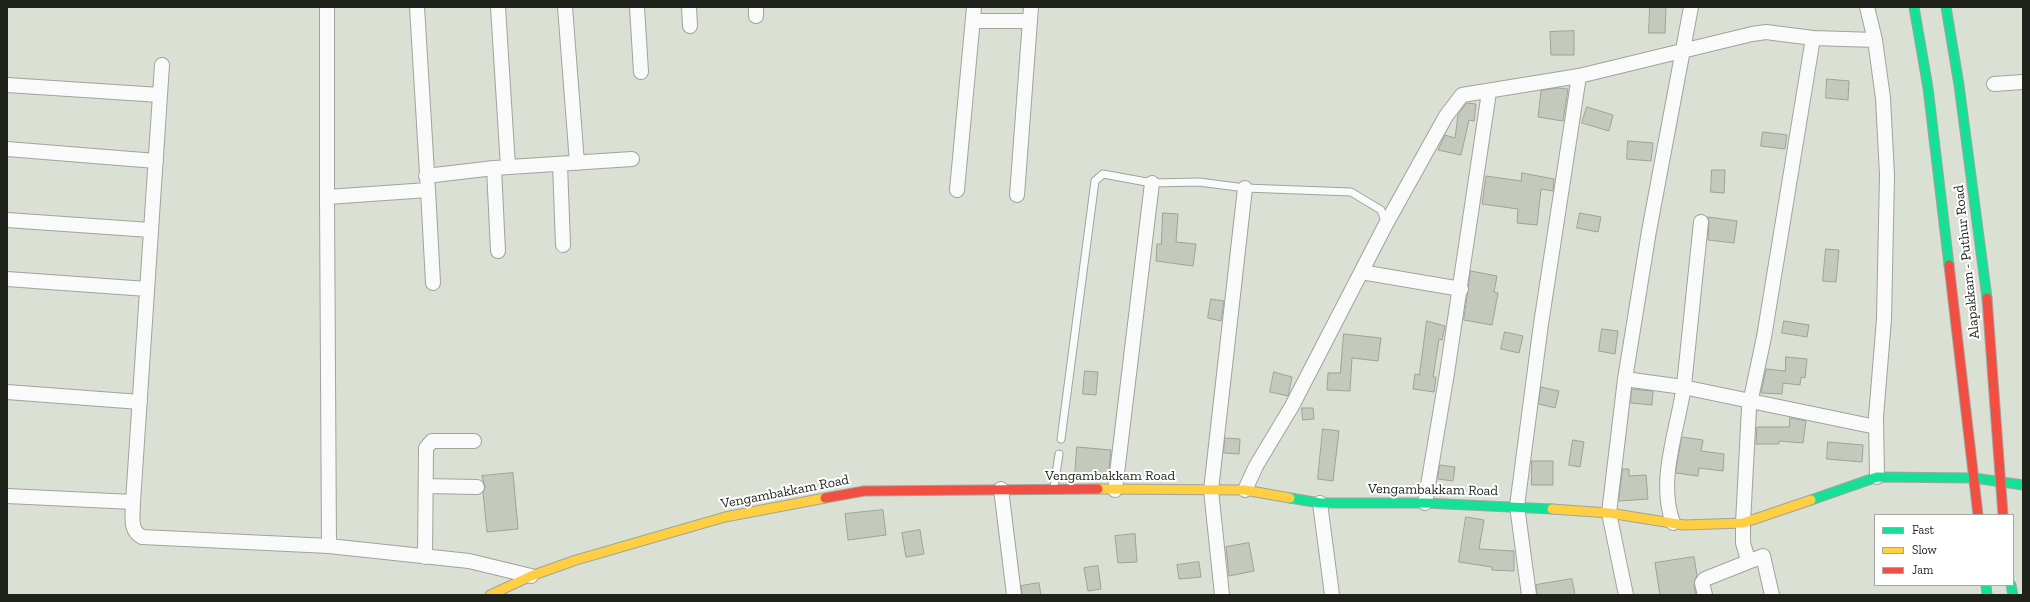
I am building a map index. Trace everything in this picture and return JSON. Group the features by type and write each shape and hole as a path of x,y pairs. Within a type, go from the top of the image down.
{"main road":[{"path":"1914,7 1928,88 1978,514"},
{"name":"Alapakkam - Puthur Road","path":"1946,7 1959,84 1986,283 2000,482 2004,514"},
{"name":"Vengambakkam Road","path":"490,595 531,576 576,560 725,517 864,491 1001,489 1245,490 1320,503 1425,503 1517,506 1609,513 1684,524 1743,523 1877,477 1974,478 2000,482"},
{"path":"2000,482 2023,485"}],"street":[{"path":"328,7 327,197 330,546"},
{"path":"417,7 433,283"},
{"path":"498,7 508,167"},
{"path":"565,7 577,163"},
{"path":"637,7 640,72"},
{"path":"689,7 690,26"},
{"path":"1017,195 1031,7"},
{"path":"1626,595 1609,513 1625,379 1649,231 1691,7"},
{"path":"1867,7 1875,40 1883,98 1887,175 1884,319 1876,427 1877,477"},
{"path":"957,190 973,14 1030,21"},
{"path":"1245,490 1256,466 1292,406 1386,224 1452,106 1462,95 1489,92 1579,76 1759,33 1813,38 1875,40"},
{"path":"1748,560 1743,543 1743,523 1749,408 1764,337 1813,38"},
{"path":"162,65 133,502 132,525 136,534 142,537 330,546 425,556 469,561 531,576"},
{"path":"1529,595 1517,506 1541,324 1579,76"},
{"path":"1994,84 2023,82"},
{"path":"7,85 160,95"},
{"path":"1425,503 1460,289 1489,92"},
{"path":"7,150 156,161"},
{"path":"327,197 427,183 494,168 632,159"},
{"path":"560,164 563,245"},
{"path":"494,168 498,251"},
{"path":"1115,490 1152,183"},
{"path":"1222,595 1210,490 1245,188"},
{"path":"7,220 150,230"},
{"path":"1673,523 1668,510 1667,483 1683,387 1701,222"},
{"path":"1361,272 1460,289"},
{"path":"7,279 147,289"},
{"path":"1625,379 1683,387 1876,427"},
{"path":"7,392 140,402"},
{"path":"425,556 426,448 432,441 474,441"},
{"path":"426,486 477,487"},
{"path":"1001,489 1014,595"},
{"path":"7,496 133,502"},
{"path":"1320,503 1332,595"},
{"path":"1705,595 1702,583 1705,578 1748,560 1763,556 1772,595"}],"lane":[{"path":"1061,439 1094,181 1103,174 1152,183 1199,182 1245,188 1351,192 1381,210 1386,224"},
{"path":"1054,489 1059,454"}],"building":[{"path":"1650,7 1666,7 1665,33 1649,33"},
{"path":"1574,31 1574,55 1551,55 1550,32"},
{"path":"1827,79 1849,81 1848,100 1826,98"},
{"path":"1558,88 1568,89 1563,121 1538,117 1541,91"},
{"path":"1467,103 1476,104 1474,121 1469,120 1461,155 1438,150 1445,135 1455,138 1458,115"},
{"path":"1587,107 1613,115 1609,131 1582,123"},
{"path":"1763,132 1787,135 1785,149 1761,146"},
{"path":"1628,141 1653,143 1651,161 1627,159"},
{"path":"1712,170 1725,170 1724,193 1711,192"},
{"path":"1522,173 1554,179 1553,191 1541,189 1537,225 1517,223 1518,209 1482,204 1486,176 1521,181"},
{"path":"1163,213 1178,214 1176,242 1196,244 1193,266 1156,261 1157,244 1161,244"},
{"path":"1580,213 1601,217 1598,232 1577,228"},
{"path":"1708,217 1737,221 1734,243 1708,240"},
{"path":"1826,249 1839,250 1836,282 1823,281"},
{"path":"1471,271 1497,276 1494,292 1498,293 1492,325 1464,320"},
{"path":"1211,299 1224,301 1221,321 1208,318"},
{"path":"1427,321 1445,326 1442,340 1439,339 1433,377 1436,377 1434,392 1413,389 1415,374 1419,375"},
{"path":"1784,321 1809,325 1807,337 1782,333"},
{"path":"1602,329 1618,331 1615,354 1599,351"},
{"path":"1505,332 1523,336 1519,353 1501,349"},
{"path":"1344,334 1381,338 1378,361 1352,358 1350,391 1327,390 1328,373 1340,373"},
{"path":"1786,357 1807,359 1805,378 1801,377 1800,385 1783,383 1782,394 1761,393 1766,369 1785,371"},
{"path":"1085,371 1098,372 1096,395 1083,394"},
{"path":"1274,372 1292,377 1288,396 1270,392"},
{"path":"1541,387 1559,391 1555,408 1539,404"},
{"path":"1632,389 1653,391 1652,405 1631,403"},
{"path":"1302,408 1313,408 1314,419 1303,420"},
{"path":"1790,418 1806,421 1803,443 1779,441 1779,444 1756,444 1757,427 1789,427"},
{"path":"1323,429 1339,431 1333,481 1318,479"},
{"path":"1682,437 1703,440 1701,451 1724,454 1723,471 1699,468 1698,476 1676,473"},
{"path":"1225,438 1240,439 1239,454 1224,453"},
{"path":"1573,440 1584,442 1580,467 1569,465"},
{"path":"1828,442 1863,445 1862,462 1827,459"},
{"path":"1077,447 1111,450 1108,478 1075,477"},
{"path":"1532,461 1553,461 1553,485 1532,485"},
{"path":"1440,465 1455,467 1453,481 1438,479"},
{"path":"1623,469 1629,469 1629,476 1646,475 1648,499 1619,501"},
{"path":"513,473 518,529 487,532 483,492 485,487 482,476"},
{"path":"883,510 886,535 848,540 845,514"},
{"path":"1466,517 1484,520 1479,549 1514,551 1514,571 1492,570 1492,567 1459,562"},
{"path":"920,530 924,554 906,557 902,533"},
{"path":"1135,534 1137,562 1118,563 1115,536"},
{"path":"1249,543 1254,571 1229,576 1226,547"},
{"path":"1694,557 1697,575 1694,585 1696,595 1660,595 1655,563"},
{"path":"1199,562 1201,577 1179,579 1177,565"},
{"path":"1098,566 1101,589 1088,591 1084,568"},
{"path":"1572,579 1575,595 1537,595 1536,585"},
{"path":"1039,583 1041,595 1022,595 1021,586"}],"traffic: fast":[{"path":"1914,7 1928,88 1949,265"},
{"path":"1946,7 1959,85 1987,298"},
{"path":"1811,500 1877,477 1974,478 2023,485"},
{"path":"1290,498 1320,503 1425,503 1552,509"},
{"path":"1986,586 1987,595"},
{"path":"2011,586 2013,595"}],"traffic: slow":[{"path":"1098,489 1245,490 1290,498"},
{"path":"490,595 531,576 576,560 725,517 825,498"},
{"path":"1552,509 1609,513 1684,525 1743,523 1811,500"}],"traffic: jam":[{"path":"1949,265 1978,514"},
{"path":"1987,298 2003,514"},
{"path":"825,498 864,491 1098,489"}]}
